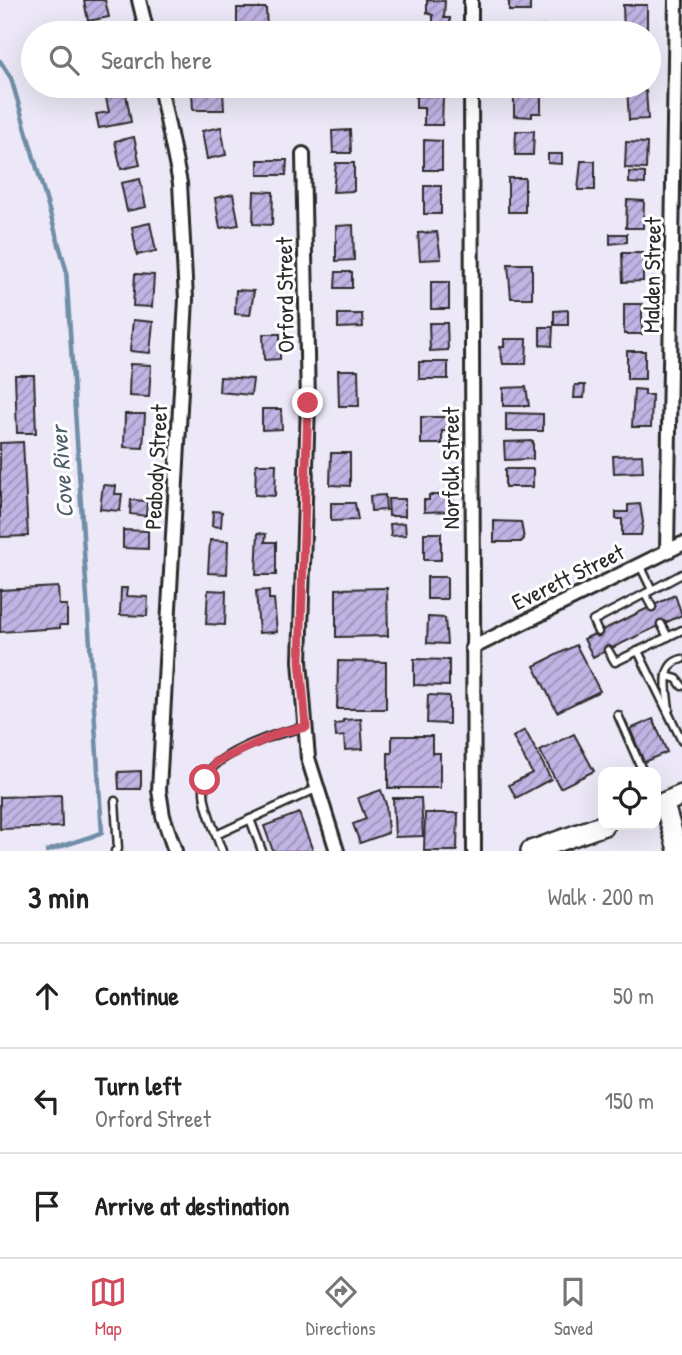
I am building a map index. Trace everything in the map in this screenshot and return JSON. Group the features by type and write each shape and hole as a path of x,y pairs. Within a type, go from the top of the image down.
{"main road":[{"path":"531,851 598,827"}],"street":[{"path":"139,0 144,21"},
{"path":"471,0 471,21"},
{"name":"Malden Street","path":"667,551 676,354 676,0"},
{"name":"Peabody Street","path":"162,98 180,183 186,299 159,790 163,816 175,851"},
{"name":"Norfolk Street","path":"471,98 474,851"},
{"name":"Orford Street","path":"303,154 308,403 300,661 308,758 337,851"},
{"name":"Everett Street","path":"472,648 682,544"},
{"path":"663,803 678,851"}],"lane":[{"path":"640,565 652,607"},
{"path":"598,632 593,621 682,574"},
{"path":"661,624 668,637"},
{"path":"608,650 615,662 682,631"},
{"path":"638,651 682,741"},
{"path":"669,715 667,676 671,664 682,659"},
{"path":"667,676 677,679 682,686"},
{"path":"618,715 641,767"},
{"path":"222,851 207,809 205,780 216,762 281,732 306,727"},
{"path":"216,835 318,788"},
{"path":"115,801 118,849 115,851"},
{"path":"250,819 262,851"}],"building":[{"path":"84,0 105,0 109,17 88,21"},
{"path":"427,0 445,1 444,18 450,18 450,21 433,21 433,15 427,13"},
{"path":"506,0 530,0 530,11 509,11 509,2"},
{"path":"623,5 647,5 647,21 624,21"},
{"path":"237,8 266,8 267,21 237,21"},
{"path":"106,98 127,98 131,122 99,128 96,114 109,112"},
{"path":"192,98 223,98 224,110 193,110"},
{"path":"416,98 443,98 442,125 424,125 424,108 416,108"},
{"path":"514,98 541,98 541,113 532,113 532,117 514,116"},
{"path":"628,98 646,98 648,119 629,120"},
{"path":"221,127 226,155 207,159 202,131"},
{"path":"350,130 351,153 333,153 332,131"},
{"path":"516,131 534,131 533,155 515,155"},
{"path":"134,137 140,165 121,169 115,141"},
{"path":"424,140 442,141 442,170 424,170"},
{"path":"626,142 647,143 646,169 625,168"},
{"path":"548,154 562,154 562,164 548,163"},
{"path":"258,160 287,160 286,175 258,175"},
{"path":"581,161 595,161 595,190 578,190"},
{"path":"336,163 354,163 354,191 333,192"},
{"path":"629,172 645,173 645,184 629,183"},
{"path":"508,178 525,178 525,212 508,212"},
{"path":"140,179 146,207 127,211 121,183"},
{"path":"424,186 441,186 441,214 424,214"},
{"path":"254,191 273,192 272,225 253,224"},
{"path":"233,194 239,225 220,228 215,198"},
{"path":"627,200 644,201 643,228 626,228"},
{"path":"150,223 156,251 137,255 132,227"},
{"path":"353,225 354,260 336,261 336,226"},
{"path":"437,232 441,259 420,260 418,233"},
{"path":"610,234 627,234 627,242 610,244"},
{"path":"622,253 643,253 643,281 623,282"},
{"path":"508,264 532,264 532,298 511,298"},
{"path":"336,272 352,272 352,288 335,288"},
{"path":"135,274 154,275 152,307 133,306"},
{"path":"431,282 449,282 449,309 431,309"},
{"path":"236,290 254,291 250,315 235,314"},
{"path":"624,304 642,304 642,334 624,334"},
{"path":"568,310 568,325 554,325 554,311"},
{"path":"338,314 362,314 363,327 338,328"},
{"path":"133,320 153,322 150,353 130,351"},
{"path":"429,323 447,323 448,350 430,351"},
{"path":"540,327 553,327 552,346 540,345"},
{"path":"263,334 280,334 280,359 264,360"},
{"path":"504,339 527,339 526,364 503,364 500,347 504,347"},
{"path":"627,351 645,351 645,379 627,379"},
{"path":"419,362 448,362 448,379 419,379"},
{"path":"130,364 151,365 149,397 129,396"},
{"path":"338,370 358,370 359,406 339,406"},
{"path":"15,375 34,375 36,433 17,433"},
{"path":"220,377 253,379 251,395 219,392"},
{"path":"575,385 585,385 584,398 574,398"},
{"path":"526,387 529,406 503,406 503,388"},
{"path":"634,389 645,390 645,395 652,395 651,427 632,427"},
{"path":"262,409 281,409 282,429 262,430"},
{"path":"506,413 543,414 543,431 506,431"},
{"path":"125,414 145,414 143,448 124,447"},
{"path":"421,417 448,417 448,431 442,431 442,444 421,444"},
{"path":"533,441 533,459 505,460 504,442"},
{"path":"23,442 28,536 0,537 0,443"},
{"path":"331,453 350,453 350,486 330,485"},
{"path":"642,455 643,472 614,473 613,456"},
{"path":"256,464 276,464 275,496 255,495"},
{"path":"505,469 533,469 533,487 505,487"},
{"path":"103,485 116,486 115,494 122,494 120,511 100,509"},
{"path":"385,495 386,510 371,511 370,496"},
{"path":"429,495 453,495 453,511 424,512 424,500 429,500"},
{"path":"388,499 405,499 405,516 389,516"},
{"path":"131,500 147,501 146,516 130,514"},
{"path":"331,503 355,503 358,520 331,521"},
{"path":"640,504 643,522 641,535 622,535 622,519 616,519 616,512 628,512 628,505"},
{"path":"213,511 222,512 221,527 212,526"},
{"path":"494,521 521,522 524,539 521,542 494,542"},
{"path":"405,523 406,535 391,536 390,524"},
{"path":"123,530 148,531 148,549 123,548"},
{"path":"258,533 266,534 265,542 276,542 276,575 256,575"},
{"path":"424,533 441,533 441,560 424,560"},
{"path":"210,540 228,541 227,574 208,573"},
{"path":"427,577 447,577 447,599 427,599"},
{"path":"58,587 59,605 67,605 67,625 60,625 60,628 0,632 0,590"},
{"path":"121,588 127,588 126,596 148,597 147,616 120,615"},
{"path":"387,588 388,636 336,637 336,589"},
{"path":"208,590 226,591 225,625 206,624"},
{"path":"269,590 269,599 274,599 277,632 259,633 256,591"},
{"path":"675,595 682,615 593,657 584,639"},
{"path":"428,617 445,618 447,644 427,643"},
{"path":"576,645 600,691 557,712 534,666"},
{"path":"414,659 449,660 449,686 414,685"},
{"path":"338,661 386,662 386,709 337,709"},
{"path":"428,695 449,696 449,724 427,723"},
{"path":"361,719 363,749 345,750 344,736 336,737 335,724 343,723 343,720"},
{"path":"653,719 667,752 644,762 630,729"},
{"path":"525,730 551,779 516,798 509,785 532,773 513,737"},
{"path":"574,734 594,771 560,788 540,751"},
{"path":"392,736 432,736 432,753 440,753 440,788 388,788 388,753 392,753"},
{"path":"141,771 141,789 119,789 118,772"},
{"path":"381,790 386,804 388,833 360,843 353,824 366,819 358,798"},
{"path":"61,795 62,827 0,829 0,797"},
{"path":"393,798 421,798 423,836 395,837"},
{"path":"299,813 313,851 273,851 264,826"},
{"path":"425,813 458,813 457,851 424,851"}],"waterway":[{"name":"Cove River","path":"0,61 11,78 66,269 102,833 47,851"}],"route":[{"path":"205,780 216,762 281,732 306,727 300,661 308,403"}]}
